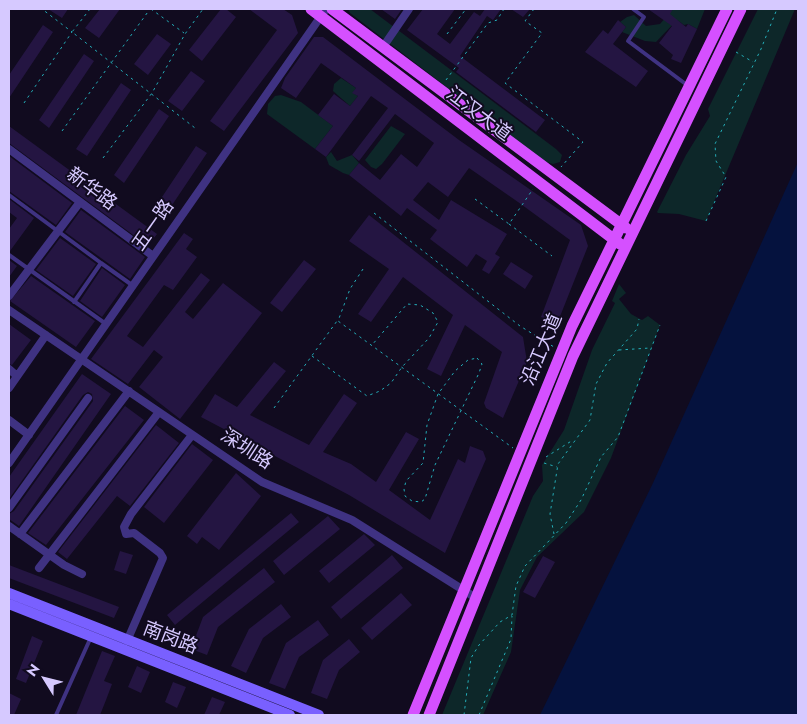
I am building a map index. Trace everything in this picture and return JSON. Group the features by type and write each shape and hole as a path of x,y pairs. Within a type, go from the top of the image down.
{"main road":[{"name":"江汉大道","path":"311,9 323,12 537,182 624,247"},
{"name":"江汉大道","path":"332,9 632,231"},
{"name":"沿江大道","path":"413,715 561,352 613,240 727,9"},
{"name":"沿江大道","path":"428,715 573,356 624,247 741,9"},
{"name":"南岗路","path":"9,593 127,641 320,715"},
{"name":"南岗路","path":"9,604 290,715"}],"street":[{"path":"383,47 409,9"},
{"name":"五一路","path":"9,463 323,12"},
{"name":"新华路","path":"9,149 153,256"},
{"path":"9,296 80,202"},
{"name":"深圳路","path":"9,310 262,482 352,520 476,598"},
{"path":"9,388 46,335"},
{"path":"9,370 18,376"},
{"path":"20,534 129,391"},
{"path":"9,508 88,398"},
{"path":"39,568 159,412"},
{"path":"9,420 28,435"},
{"path":"127,641 163,558 160,553 134,533 126,534 124,527 131,514 192,435"},
{"path":"9,526 82,574"}],"lane":[{"path":"633,9 644,17 628,41 689,86"},
{"path":"9,195 132,285"},
{"path":"9,255 106,324"},
{"path":"74,302 101,263"},
{"path":"56,715 91,637"}],"path":[{"path":"42,9 195,128"},
{"path":"24,103 72,32 90,9"},
{"path":"62,130 150,9 184,34"},
{"path":"103,158 152,93 184,34 202,9"},
{"path":"448,34 466,9"},
{"path":"440,89 488,23 497,20 504,9"},
{"path":"534,9 526,21 542,33 505,83 583,142 554,175"},
{"path":"706,221 726,177 716,161 715,144 754,63 777,9"},
{"path":"736,52 754,63"},
{"path":"509,224 537,182"},
{"path":"475,199 552,256"},
{"path":"374,213 520,326 561,352"},
{"path":"274,408 338,321 350,290 364,270"},
{"path":"312,356 367,396 380,392 392,383 438,322 433,313 420,305 407,304 372,346"},
{"path":"554,534 550,514 558,467 590,420 596,384 607,363 637,329 639,318"},
{"path":"338,321 520,453"},
{"path":"479,715 511,639 516,586 525,566 554,534 566,524 581,500 600,457 618,437 660,325"},
{"path":"618,350 650,348"},
{"path":"477,358 482,364 435,465 425,499 421,502 412,501 405,496 406,481 423,463 427,425 438,394 455,371 468,360 477,358"},
{"path":"546,457 576,438"},
{"path":"544,462 558,467"},
{"path":"464,715 471,658 479,645 500,622 512,615"}],"green space":[{"path":"348,9 370,9 556,149 562,155 560,162 553,164 543,161 350,13"},
{"path":"673,9 705,9 697,29 688,24 684,25 677,20 656,42 645,41 622,32 626,27 620,22 627,17 634,15 646,26 660,24"},
{"path":"758,9 795,9 706,221 679,214 658,213 686,155 710,116 708,109"},
{"path":"341,78 356,88 353,93 358,96 350,106 333,91 334,84"},
{"path":"281,95 301,102 333,126 315,149 267,114 268,104 275,96"},
{"path":"391,126 405,134 382,164 376,169 371,167 365,160"},
{"path":"331,152 337,161 352,155 359,163 349,175 343,173 329,165 326,157"},
{"path":"619,284 626,293 619,299 631,314 642,320 648,316 660,325 611,458 584,512 537,557 520,590 511,652 483,715 442,715 533,496 543,481 542,465 564,430 592,350 615,303 612,301"}],"shaded area":[{"path":"798,162 798,715 540,715 653,483"}],"building":[{"path":"48,9 68,9 62,18"},
{"path":"100,9 120,9 99,38 85,28"},
{"path":"221,9 226,9 236,17 202,61 189,50"},
{"path":"249,9 283,9 292,15 298,33 224,131 210,121 277,30"},
{"path":"381,9 402,9 395,19"},
{"path":"423,9 455,9 437,34 450,44 474,12 480,16 485,9 501,9 493,20 487,16 460,56 545,120 536,132 456,72 459,68 407,30"},
{"path":"511,9 530,9 523,17"},
{"path":"648,9 673,9 670,14 686,27 688,24 697,29 681,63 671,59 673,55 659,43 672,26"},
{"path":"618,20 626,27 613,44 648,71 636,87 585,52 603,30 608,34"},
{"path":"43,25 53,32 9,98 9,75"},
{"path":"157,34 171,44 148,75 134,64"},
{"path":"314,37 323,37 459,140 581,225 588,246 557,324 541,317 570,240 518,202 469,168 448,197 428,182 413,200 439,220 451,200 507,234 495,254 500,257 489,274 482,270 487,261 476,254 467,267 430,239 437,230 407,208 401,216 349,175 359,163 380,180 401,154 417,167 434,143 395,114 359,161 352,155 388,108 371,96 326,157 315,149 333,126 318,115 334,94 350,106 358,96 352,93 356,88 321,63 296,98 281,88 285,78"},
{"path":"84,54 94,61 49,128 39,120"},
{"path":"191,71 205,81 182,111 168,101"},
{"path":"121,83 131,90 87,156 76,149"},
{"path":"159,109 169,116 124,183 114,175"},
{"path":"9,126 157,234 148,246 9,143"},
{"path":"196,146 207,153 162,220 152,212"},
{"path":"9,156 72,203 56,225 9,191"},
{"path":"9,199 34,218 10,251 9,229 17,218 9,212"},
{"path":"81,210 145,257 130,279 65,232"},
{"path":"369,215 523,337 527,362 503,418 486,408 484,403 502,352 465,325 441,376 427,369 453,315 403,277 371,322 358,314 389,269 349,241"},
{"path":"184,233 193,239 186,249 197,257 173,290 164,285 127,336 143,347 201,273 210,280 185,312 193,319 223,283 262,313 180,419 139,387 163,357 154,350 128,384 91,359"},
{"path":"60,238 96,264 73,296 36,270"},
{"path":"9,260 17,266 9,277"},
{"path":"304,260 316,269 282,312 270,303"},
{"path":"511,262 533,276 525,289 503,274"},
{"path":"102,268 125,285 102,317 80,301"},
{"path":"31,276 95,321 76,347 10,301"},
{"path":"9,324 31,340 12,365 9,364"},
{"path":"274,362 286,371 250,415 309,445 344,394 357,403 323,452 351,464 376,482 406,432 419,439 389,490 430,520 458,459 465,463 470,446 483,451 486,459 445,553 349,495 201,417 215,394 237,407"},
{"path":"82,374 111,394 19,526 9,519 9,514 14,511 93,401 92,394 88,392 83,395 9,499 9,477"},
{"path":"125,406 144,420 46,545 28,533"},
{"path":"156,425 179,443 130,506 117,496 67,559 58,552"},
{"path":"192,444 213,460 164,523 144,507"},
{"path":"236,473 261,496 219,550 202,537 197,544 187,536"},
{"path":"291,513 299,522 175,625 167,615"},
{"path":"328,516 340,529 284,575 273,561"},
{"path":"364,534 375,545 329,583 319,571"},
{"path":"120,551 133,555 126,574 114,570"},
{"path":"392,555 403,568 341,619 331,607"},
{"path":"543,556 555,562 535,598 523,592"},
{"path":"9,565 119,607 114,618 9,578"},
{"path":"264,568 275,582 218,627 207,655 191,649 203,617"},
{"path":"401,593 412,605 372,640 361,628"},
{"path":"281,604 291,617 263,638 246,673 231,666 249,629"},
{"path":"318,620 329,635 299,657 285,689 269,683 286,643"},
{"path":"32,636 43,641 26,683 16,679"},
{"path":"349,639 360,652 339,670 327,699 311,693 323,660"},
{"path":"102,651 115,656 104,681 112,684 100,715 76,715"},
{"path":"137,666 150,672 141,693 128,687"},
{"path":"173,682 186,687 177,708 165,702"},
{"path":"9,693 21,699 14,715 9,715"},
{"path":"212,697 225,702 219,715 204,715"}]}
